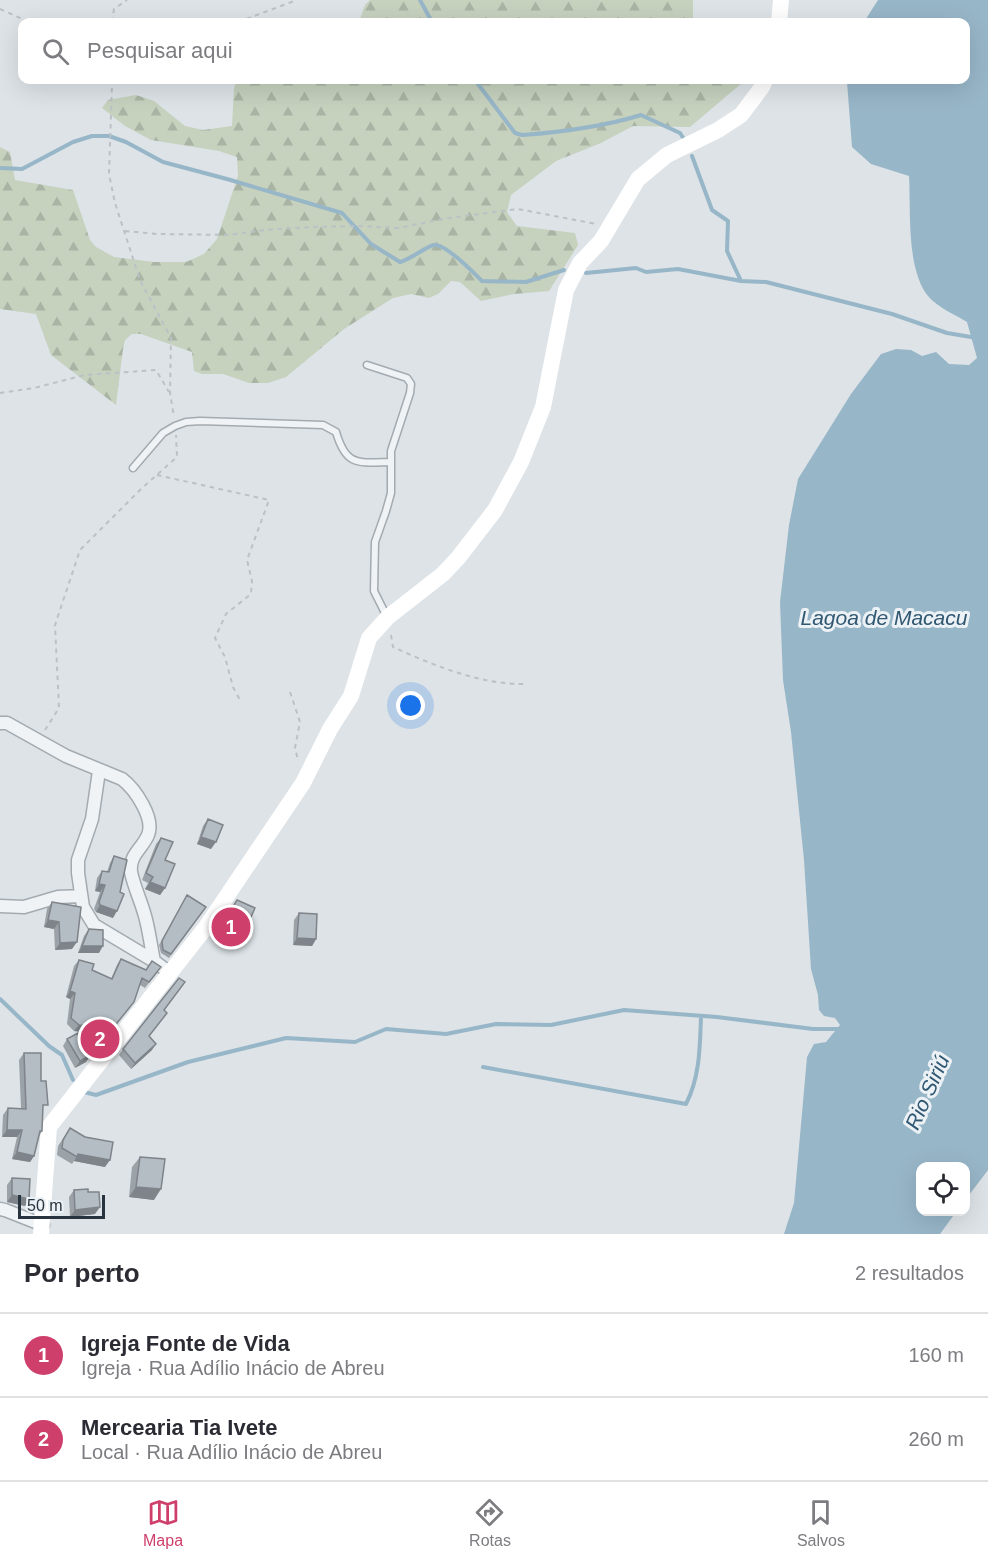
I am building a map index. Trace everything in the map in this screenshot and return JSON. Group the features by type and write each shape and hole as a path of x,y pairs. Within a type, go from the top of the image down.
{"street":[{"path":"779,18 781,0"},
{"path":"0,1209 42,1230 49,1127 234,888 303,783 330,729 351,696 369,638 388,617 443,574 495,510 521,462 543,407 566,290 580,263 601,241 638,179 651,166 741,115 763,84"},
{"path":"0,723 7,723 66,756 115,776 128,784 138,798 148,818 149,834 132,858 131,870 145,916 154,962"},
{"path":"99,771 92,819 78,860 83,907 94,925 170,973"},
{"path":"0,906 24,907 58,897 81,896"}],"lane":[{"path":"367,365 407,378 411,384 391,451 390,493 375,542 374,591 388,617"},
{"path":"133,468 163,434 175,426 200,421 323,425 336,432 342,450 349,457 358,462 389,462"}],"path":[{"path":"113,18 114,9 127,0"},
{"path":"249,18 297,0"},
{"path":"0,9 20,18"},
{"path":"39,740 59,708 55,626 80,550 177,457 170,393 171,338 140,280 115,204 109,174 112,84"},
{"path":"124,231 229,235 311,227 399,228 442,219 518,209 610,226"},
{"path":"0,393 85,375 156,370 170,393"},
{"path":"157,475 269,500 247,560 252,581 251,594 226,614 215,638 225,657 232,687 240,699"},
{"path":"388,617 393,647 430,663 464,674 508,685 527,684"},
{"path":"290,693 300,722 295,748 298,760"}],"green space":[{"path":"370,0 693,0 693,18 360,18 365,5"},
{"path":"236,84 741,84 690,127 633,126 601,143 556,161 511,195 507,212 517,226 575,233 578,245 549,291 514,294 481,301 460,282 451,281 438,294 429,298 411,294 393,298 344,329 286,377 268,383 249,383 223,374 202,374 194,371 192,352 141,334 132,334 125,340 116,405 51,355 36,314 0,309 0,147 10,152 15,180 73,190 90,240 96,247 114,257 154,262 186,262 204,254 217,239 238,176 237,157 219,151 151,140 125,126 102,108 108,100 136,95 154,101 185,126 203,130 232,126"}],"water":[{"name":"Lagoa de Macacu","path":"878,0 988,0 988,1170 970,1194 970,1162 916,1162 916,1216 953,1216 940,1234 784,1234 794,1203 807,1057 814,1044 826,1042 840,1025 835,1018 824,1016 819,1010 818,995 811,969 804,860 791,732 783,680 780,602 789,525 798,479 851,394 881,354 896,349 911,350 922,356 936,352 949,364 969,365 977,358 967,322 936,304 928,296 916,271 911,239 909,176 871,164 852,147 847,84 970,84 970,18 867,18"}],"building":[{"path":"208,819 223,825 216,842 201,837"},
{"path":"161,838 173,842 165,860 175,864 165,888 150,882 153,877 146,873"},
{"path":"114,856 127,860 120,892 124,894 117,911 100,905 99,902 105,885 99,884 102,871 109,872"},
{"path":"187,895 206,907 171,954 163,950 162,941"},
{"path":"237,900 255,908 243,935 222,926"},
{"path":"52,902 81,907 77,942 60,943 59,922 48,920"},
{"path":"299,913 317,914 316,939 297,938"},
{"path":"89,929 103,930 103,946 82,946"},
{"path":"121,959 146,970 152,961 161,967 149,982 142,978 134,1002 100,1044 84,1030 90,1026 79,1025 71,1018 75,993 70,991 79,960 94,964 92,970 112,979"},
{"path":"179,978 185,982 164,1010 167,1013 149,1036 156,1044 135,1063 123,1049"},
{"path":"78,1033 91,1055 80,1061 67,1039"},
{"path":"24,1053 41,1053 41,1081 46,1081 48,1105 43,1105 42,1131 40,1131 34,1156 17,1152 22,1130 7,1130 8,1108 26,1109"},
{"path":"70,1128 85,1137 113,1142 110,1160 78,1154 77,1157 62,1148 63,1140"},
{"path":"140,1157 165,1159 161,1189 136,1187"},
{"path":"12,1178 30,1179 29,1199 12,1195"},
{"path":"88,1189 88,1192 99,1192 100,1207 75,1210 74,1190"}],"waterway":[{"path":"420,0 430,18"},
{"path":"478,84 515,133 522,135 612,123 641,115 680,133 684,139"},
{"path":"0,168 22,169 73,142 92,136 109,136 126,142 163,162 342,213 371,244 400,262 434,245 452,253 482,281 526,282 564,270"},
{"path":"692,156 712,210 728,221 727,251 741,281"},
{"path":"586,273 636,268 646,272 678,269 741,281 766,282 892,314 947,333 977,338"},
{"path":"0,999 49,1046 62,1055 73,1080"},
{"path":"84,1092 96,1095 188,1062 286,1038 355,1042 386,1029 446,1034 496,1024 551,1025 624,1010 717,1017 813,1029 841,1029"},
{"path":"483,1067 686,1104 697,1072 701,1016"}],"place":[{"name":"Igreja Fonte de Vida","path":"231,927"},
{"name":"Mercearia Tia Ivete","path":"100,1039"}],"water label":[{"name":"Rio Siriú","path":"927,1092"}]}
